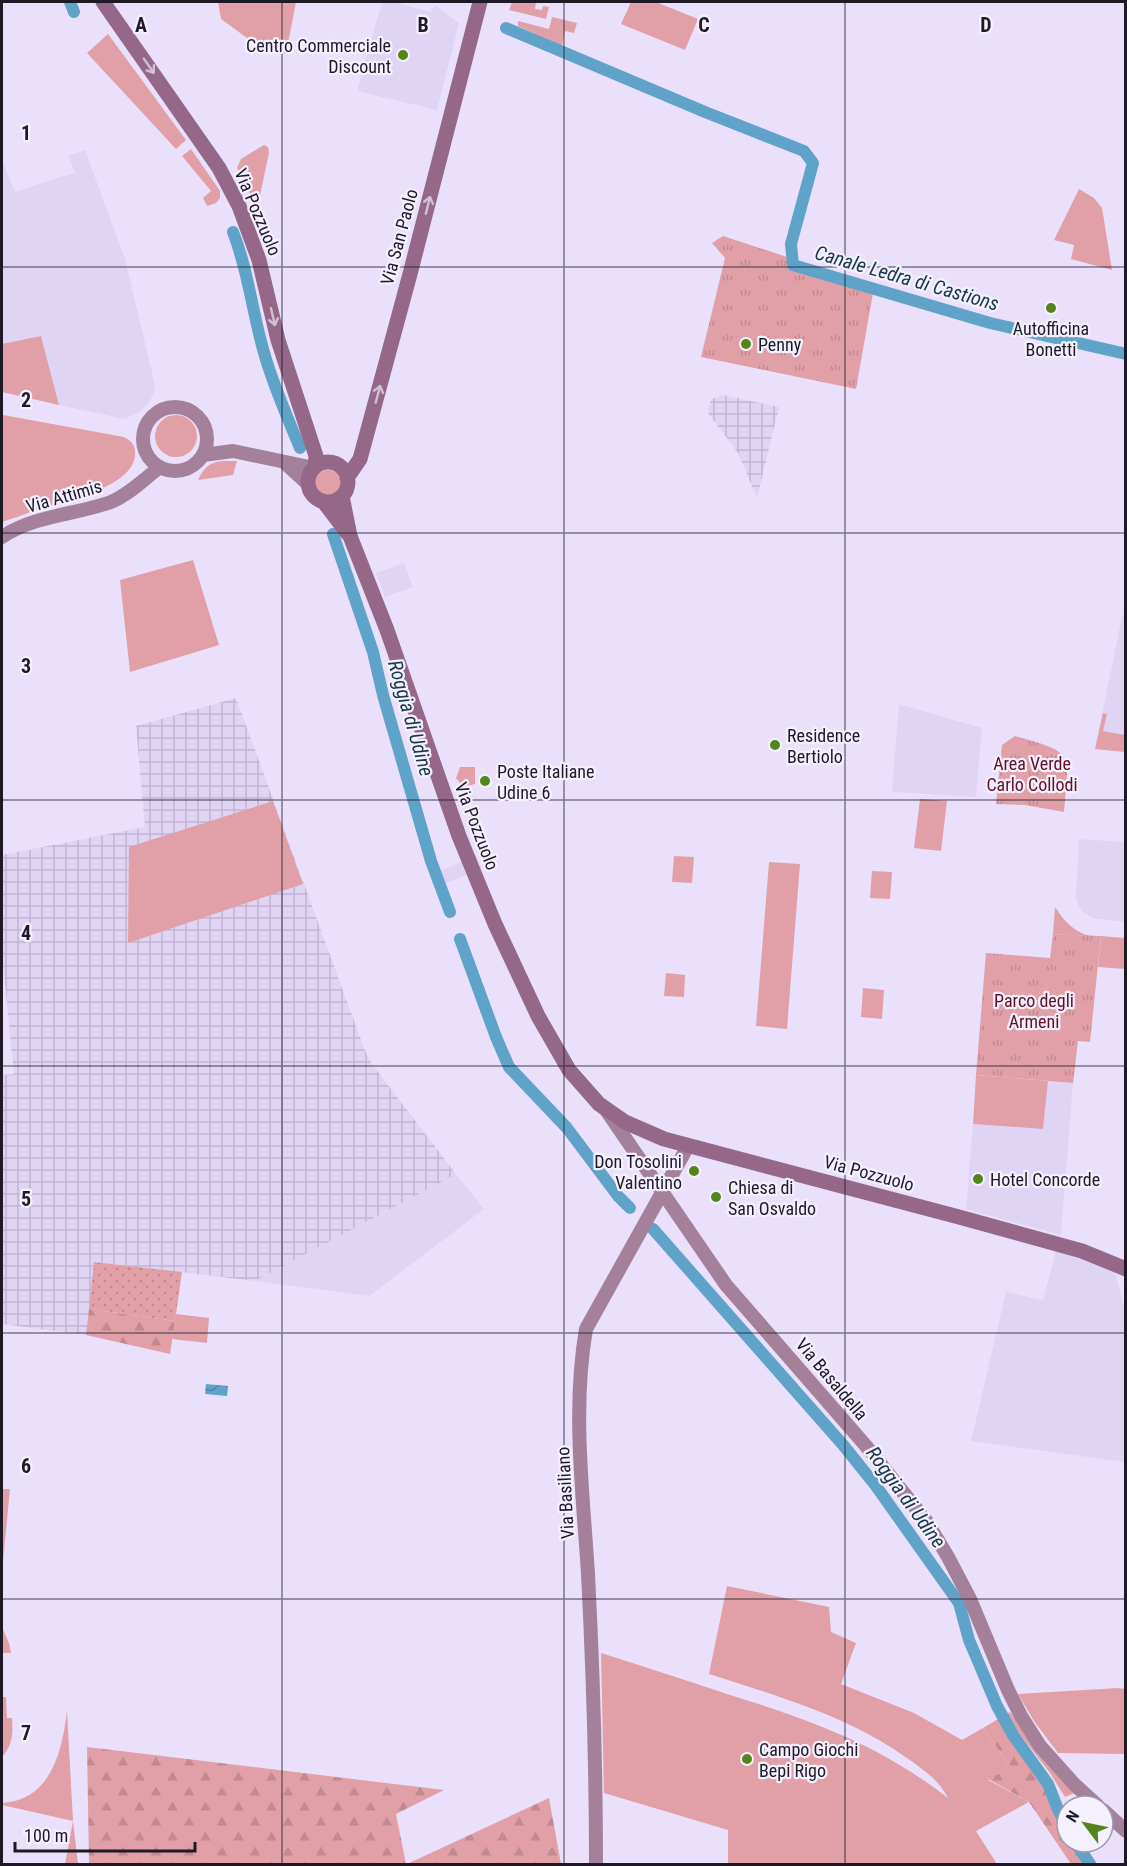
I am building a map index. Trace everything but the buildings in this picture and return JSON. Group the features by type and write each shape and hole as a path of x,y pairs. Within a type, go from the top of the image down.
{"main road":[{"name":"Via Pozzuolo","path":"103,2 219,168 239,206 259,260 278,340 316,456 315,468"},
{"name":"Via San Paolo","path":"347,478 360,459 480,2"},
{"path":"323,463 337,465 347,478 346,490 342,496 333,501 322,501 311,493 308,484 309,477 315,468 323,463"},
{"name":"Via Pozzuolo","path":"342,496 350,536 387,630 459,836 495,924 558,1053 588,1093 606,1110 639,1130 664,1139 1082,1251 1125,1269"},
{"name":"Via Pozzuolo","path":"322,501 350,536"}],"street":[{"path":"176,406 192,411 204,424 207,432 207,444 203,455 193,465 180,471 169,470 155,464 143,444 144,432 149,420 162,409 176,406"},
{"path":"207,432 233,451"},
{"path":"203,455 233,451 315,468"},
{"path":"285,462 308,484"},
{"name":"Via Attimis","path":"2,537 43,519 111,502 135,488 155,464"},
{"name":"Via Pozzuolo","path":"606,1110 661,1193"},
{"name":"Via Basiliano","path":"596,1864 596,1791 589,1591 580,1454 580,1361 586,1329 688,1146"},
{"name":"Via Basaldella","path":"661,1193 726,1285 866,1446 927,1522 970,1599 1021,1716 1040,1746 1085,1794"}],"shaded area":[{"path":"382,2 392,2 431,12 435,5 459,23 437,110 357,91"},
{"path":"85,150 125,259 155,385 154,394 146,406 140,412 124,419 59,405 41,336 2,344 2,160 15,192 75,173 68,156"},
{"path":"723,395 779,407 757,498 738,453 708,413 712,399"},
{"path":"404,563 413,587 385,597 376,573"},
{"path":"1125,607 1125,752 1095,749"},
{"path":"236,698 364,1048 371,1063 456,1174 255,1281 95,1262 86,1335 2,1324 2,1075 14,1074 2,954 2,855 145,827 136,726"},
{"path":"899,704 982,728 976,797 892,792"},
{"path":"1079,839 1125,842 1125,922 1092,918 1078,905 1076,897"},
{"path":"462,862 467,875 442,885 437,872"},
{"path":"1048,1081 1073,1083 1061,1235 966,1209 973,1124 1043,1129"},
{"path":"456,1174 484,1209 369,1296 255,1281"},
{"path":"1056,1251 1115,1272 1125,1310 1125,1462 971,1441 1006,1292 1043,1300"}],"green space":[{"path":"218,2 296,2 286,54 261,48 221,19"},
{"path":"512,2 536,2 535,9 542,10 543,6 549,7 546,19 509,10"},
{"path":"631,2 656,2 698,19 685,50 621,24"},
{"path":"552,17 577,23 574,33 565,31 562,46 518,26 518,21 549,29"},
{"path":"108,34 186,140 176,149 87,53"},
{"path":"264,145 268,147 269,153 259,200 254,202 237,168 241,159"},
{"path":"191,149 220,191 220,198 216,203 207,206 203,198 211,191 182,156"},
{"path":"1079,189 1094,198 1102,208 1112,270 1071,259 1074,245 1054,240"},
{"path":"723,236 787,257 790,267 873,293 856,389 701,357 725,258 712,243"},
{"path":"41,336 59,405 2,392 2,344"},
{"path":"3,415 124,437 134,446 135,455 131,466 123,476 111,484 81,497 2,522"},
{"path":"176,415 191,421 197,436 191,451 176,457 161,451 155,436 161,421"},
{"path":"224,461 237,461 233,475 198,480 208,466"},
{"path":"328,470 337,474 341,483 337,492 328,496 319,492 315,483 319,474"},
{"path":"193,560 219,645 130,672 120,580"},
{"path":"1103,713 1107,714 1103,731 1125,735 1125,752 1095,749"},
{"name":"Area Verde Carlo Collodi","path":"1015,736 1049,746 1064,758 1067,777 1064,812 1025,805 996,804 1002,745"},
{"path":"460,767 475,767 475,784 463,787 456,778"},
{"path":"920,799 947,801 941,851 914,848"},
{"path":"273,801 303,884 128,943 129,847"},
{"path":"674,856 694,857 692,883 672,882"},
{"path":"769,862 800,864 787,1029 756,1026"},
{"path":"872,871 892,872 890,899 870,898"},
{"path":"1055,907 1070,925 1090,936 1053,934"},
{"name":"Parco degli Armeni","path":"1053,934 1101,936 1090,1042 1078,1041 1073,1083 976,1075 986,953 1050,958"},
{"path":"1101,936 1125,938 1125,969 1098,967"},
{"path":"666,973 685,975 684,997 664,996"},
{"path":"863,988 884,990 882,1019 861,1017"},
{"path":"976,1075 1048,1081 1043,1129 973,1124"},
{"path":"94,1262 182,1272 175,1321 89,1309"},
{"path":"89,1309 175,1321 170,1354 86,1335"},
{"path":"176,1314 209,1318 207,1343 172,1339"},
{"path":"2,1489 10,1489 2,1572"},
{"name":"Campo Giochi Bepi Rigo","path":"727,1586 829,1607 831,1632 856,1643 841,1684 914,1713 962,1740 983,1728 1011,1768 988,1780 1029,1802 976,1831 997,1864 728,1864 728,1830 604,1793 601,1653 787,1713 842,1735 895,1762 948,1798 937,1782 924,1771 866,1733 815,1710 709,1674"},
{"path":"2,1627 9,1643 11,1653 2,1653"},
{"path":"1125,1689 1125,1754 1058,1753 1034,1721 1018,1694"},
{"path":"2,1697 6,1697 7,1718 12,1718 12,1739 2,1757"},
{"path":"67,1711 73,1821 2,1805 2,1803 19,1800 32,1793 43,1783 51,1771 62,1742"},
{"path":"1010,1712 1037,1750 1075,1793 1063,1794 1050,1773 1005,1715"},
{"path":"1000,1718 1009,1737 1046,1787 1055,1813 1055,1840 1029,1802 988,1779 1011,1768 983,1728"},
{"path":"87,1747 444,1790 396,1814 406,1864 89,1864"},
{"path":"549,1798 561,1864 407,1864"},
{"path":"73,1821 78,1864 65,1864"},
{"path":"1064,1854 1079,1854 1085,1864 1071,1864"}],"water":[{"path":"206,1384 228,1386 227,1396 205,1394"}],"waterway":[{"name":"Roggia di Udine","path":"70,2 74,12"},
{"name":"Canale Ledra di Castions","path":"506,28 804,151 813,163 791,244 793,265 990,323 1126,354"},
{"name":"Roggia di Udine","path":"233,232 267,362 300,448"},
{"name":"Roggia di Udine","path":"333,534 373,652 383,695 431,861 450,912"},
{"name":"Roggia di Udine","path":"460,939 509,1067 567,1128 618,1196 630,1208"},
{"name":"Roggia di Udine","path":"653,1229 844,1446 876,1486 959,1603 969,1640 997,1706 1013,1735 1048,1784 1055,1802"},
{"name":"Roggia di Udine","path":"1083,1854 1090,1864"}],"place":[{"name":"Centro Commerciale Discount","path":"403,55"},
{"name":"Autofficina Bonetti","path":"1051,308"},
{"name":"Penny","path":"746,344"},
{"name":"Residence Bertiolo","path":"775,745"},
{"name":"Poste Italiane Udine 6","path":"485,781"},
{"name":"Don Tosolini Valentino","path":"694,1171"},
{"name":"Hotel Concorde","path":"978,1179"},
{"name":"Chiesa di San Osvaldo","path":"716,1197"},
{"name":"Campo Giochi Bepi Rigo","path":"747,1759"}]}
